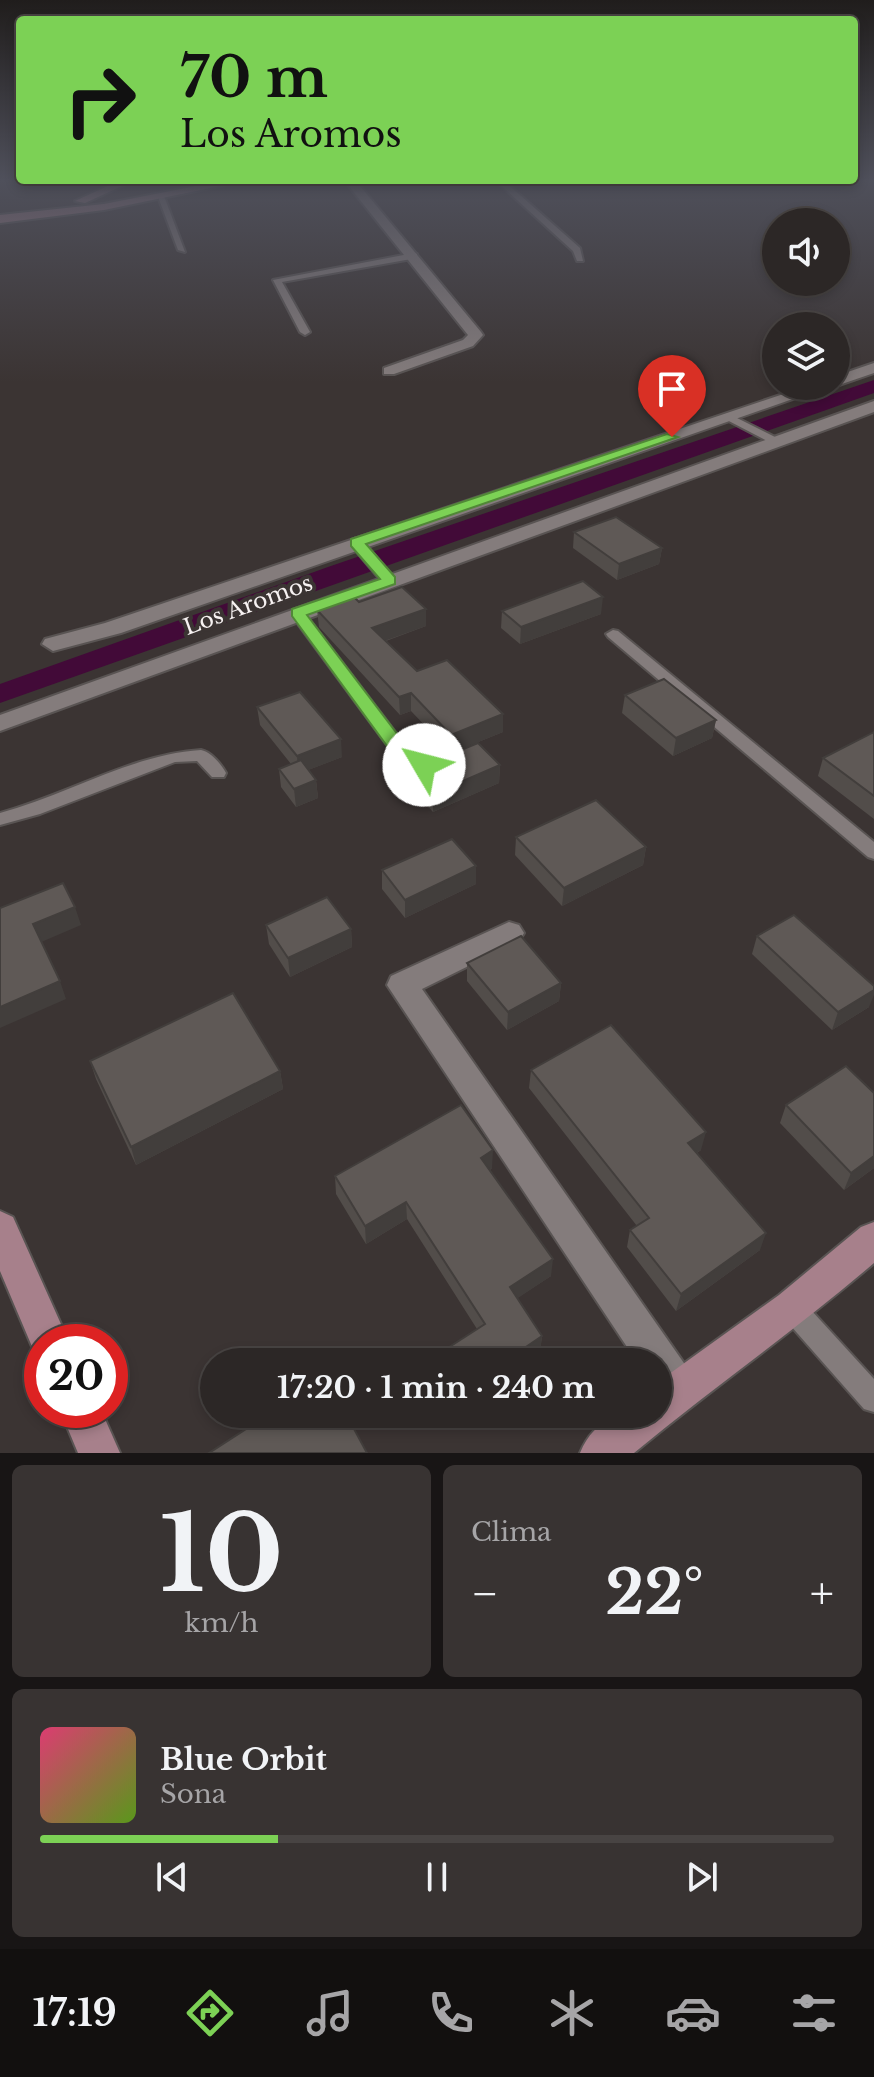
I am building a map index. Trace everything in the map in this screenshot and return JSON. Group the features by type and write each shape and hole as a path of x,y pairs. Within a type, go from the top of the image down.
{"main road":[{"path":"0,1229 42,1324"},
{"path":"672,1396 792,1308 874,1240"},
{"path":"88,1428 99,1453"},
{"path":"601,1453 632,1428"}],"street":[{"path":"389,371 468,343 476,335 406,247"},
{"path":"850,376 874,368"},
{"name":"Los Aromos","path":"53,644 113,628 356,542 780,400"},
{"name":"Los Aromos","path":"0,723 874,406"},
{"path":"509,933 402,985 628,1348"}],"lane":[{"path":"573,247 580,259"},
{"path":"305,332 277,280 414,256"},
{"path":"729,417 775,441"},
{"path":"356,542 389,581"},
{"path":"297,613 405,757 424,765"},
{"path":"613,634 874,852"},
{"path":"0,819 34,810 173,757 201,755 218,773"},
{"path":"792,1308 874,1399"}],"building":[{"path":"616,517 662,548 619,564 574,532"},
{"path":"583,581 603,597 521,627 502,611"},
{"path":"402,587 426,609 372,628 417,671 447,660 503,714 451,735 411,693 399,697 317,610 354,597 359,602"},
{"path":"664,679 716,720 676,738 625,695"},
{"path":"300,692 341,739 297,756 257,707"},
{"path":"874,732 874,796 823,758"},
{"path":"478,743 500,765 433,794 412,770"},
{"path":"301,760 316,780 294,789 279,769"},
{"path":"596,800 646,847 564,888 516,837"},
{"path":"452,839 476,866 405,900 382,870"},
{"path":"63,883 75,907 33,924 60,981 0,1007 0,908"},
{"path":"327,897 351,929 288,958 266,925"},
{"path":"794,915 874,986 874,990 838,1012 757,936"},
{"path":"521,936 561,983 508,1012 467,963"},
{"path":"233,993 280,1071 131,1147 90,1061"},
{"path":"611,1025 706,1132 688,1143 766,1233 681,1294 630,1230 649,1218 531,1070"},
{"path":"846,1066 874,1093 874,1156 851,1173 786,1105"},
{"path":"461,1105 493,1150 481,1158 553,1259 510,1287 542,1336 524,1348 448,1348 485,1324 406,1202 365,1226 335,1176"},
{"path":"247,1428 354,1428 367,1453 209,1453"}],"waterway":[{"path":"0,694 337,572 874,386"}],"route":[{"path":"424,765 405,757 297,613 389,581 356,542 672,437"}]}
